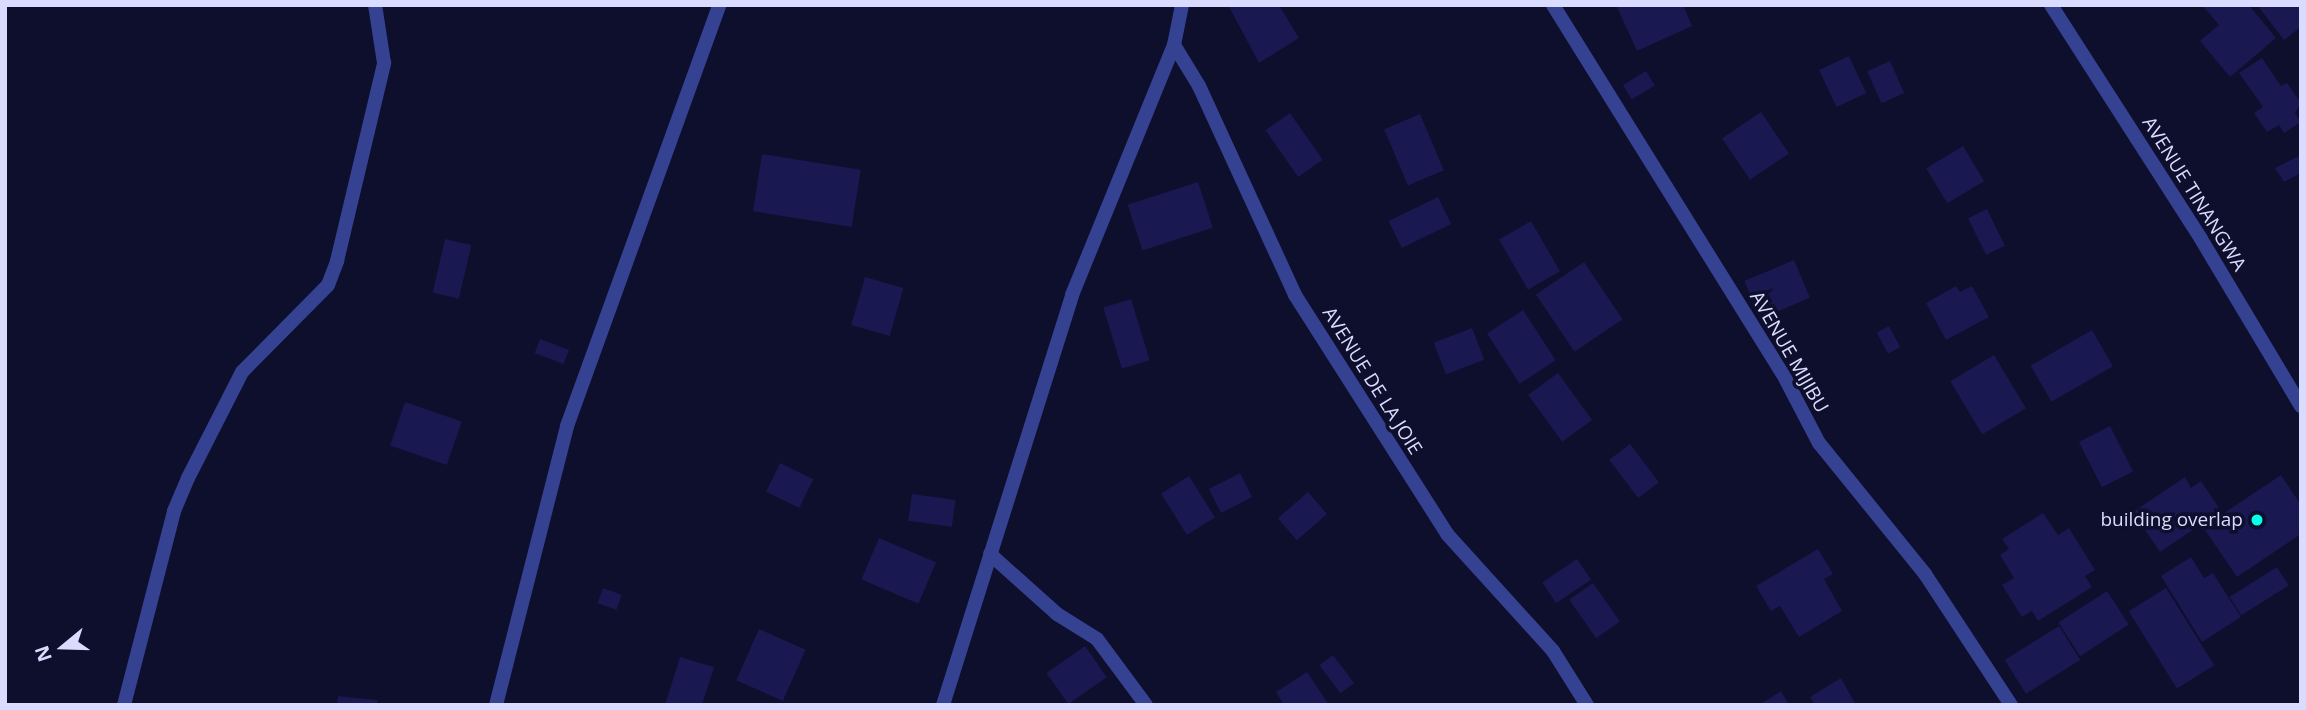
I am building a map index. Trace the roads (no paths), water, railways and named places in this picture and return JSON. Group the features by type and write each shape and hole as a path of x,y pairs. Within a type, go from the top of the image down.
{"street":[{"path":"124,705 174,510 188,478 214,436 242,372 328,285 337,261 384,63 375,5"},
{"path":"496,705 566,426 719,5"},
{"path":"943,705 1072,295 1174,45 1182,5"},
{"name":"AVENUE MIJIBU","path":"1553,5 1779,369 1819,443 1925,574 2011,705"},
{"name":"AVENUE TINANGWA","path":"2051,5 2201,239 2301,406"},
{"name":"AVENUE DE LA JOIE","path":"1174,45 1199,86 1295,295 1447,534 1553,651 1587,705"},
{"path":"990,554 1057,614 1097,639 1146,705"}],"place":[{"name":"building overlap","path":"2257,520"}]}
